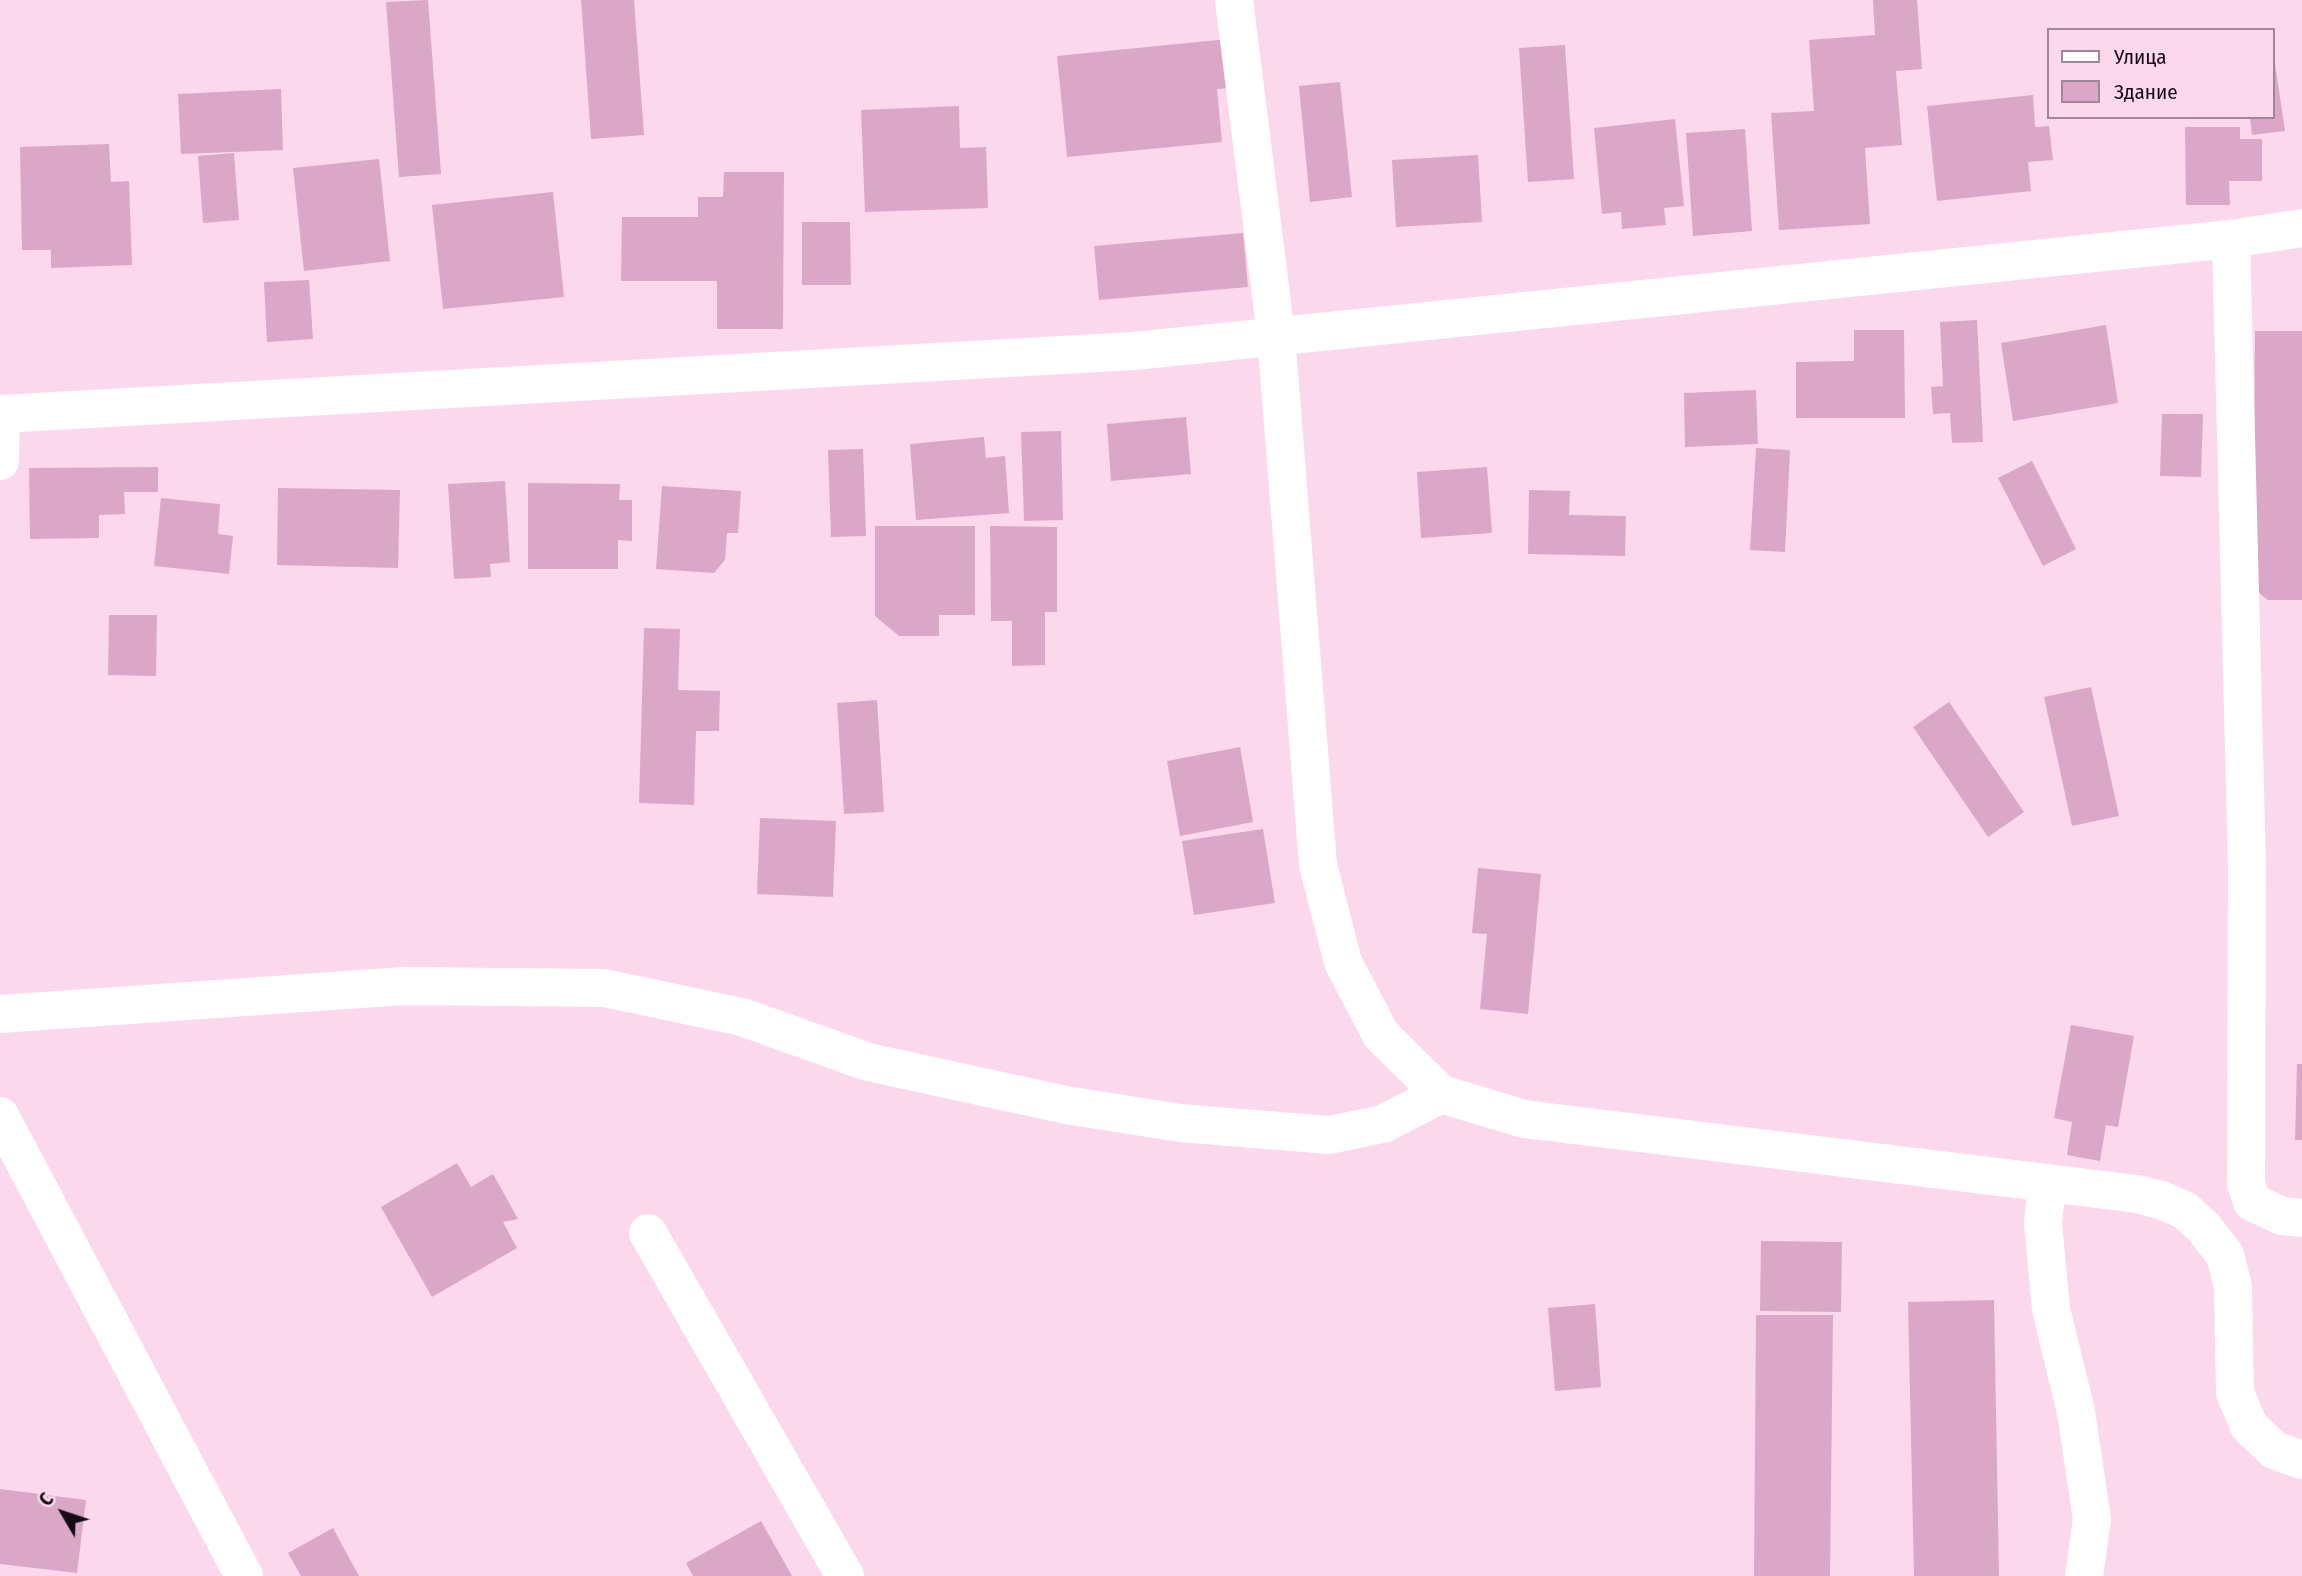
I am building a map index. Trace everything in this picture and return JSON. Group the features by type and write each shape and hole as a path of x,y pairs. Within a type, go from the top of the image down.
{"street":[{"path":"1234,0 1276,335 1318,865 1343,962 1381,1035 1441,1094 1524,1119 2137,1194 2161,1200 2186,1211 2204,1228 2225,1255 2232,1287 2235,1393 2249,1426 2274,1450 2302,1460"},
{"path":"0,461 1,414 1120,352 2231,239 2302,228"},
{"path":"2231,239 2247,868 2246,1184 2252,1202 2282,1216 2302,1217"},
{"path":"0,1014 404,986 604,988 742,1017 868,1062 1066,1105 1180,1123 1329,1135 1383,1124 1441,1094"},
{"path":"0,1116 244,1576"},
{"path":"2047,1183 2043,1223 2051,1309 2076,1412 2092,1519 2084,1576"},
{"path":"2204,1228 2252,1202"},
{"path":"648,1233 845,1576"}],"building":[{"path":"428,0 441,174 399,177 386,2"},
{"path":"581,0 634,0 644,135 591,139"},
{"path":"1873,0 1917,0 1922,69 1896,71 1902,145 1865,148 1870,224 1779,230 1771,113 1814,111 1809,40 1875,35"},
{"path":"1228,39 1232,88 1217,89 1222,142 1067,157 1057,56"},
{"path":"1565,45 1574,179 1528,182 1519,48"},
{"path":"2274,57 2285,131 2252,135 2250,119 2274,119"},
{"path":"1340,82 1352,197 1310,202 1299,86"},
{"path":"281,89 283,150 181,154 178,94"},
{"path":"2033,95 2035,127 2049,126 2053,160 2028,162 2031,191 1937,201 1927,106"},
{"path":"959,106 960,148 986,147 988,208 865,212 861,110"},
{"path":"1675,119 1684,206 1664,208 1666,225 1622,229 1621,212 1602,214 1594,128"},
{"path":"2185,127 2240,127 2240,139 2262,139 2262,181 2229,181 2230,205 2186,205"},
{"path":"1745,129 1752,231 1693,236 1686,133"},
{"path":"109,144 111,182 129,181 132,265 51,268 51,250 22,250 20,147"},
{"path":"234,153 239,220 203,223 198,156"},
{"path":"1478,155 1482,222 1396,227 1392,160"},
{"path":"379,159 390,261 304,271 293,168"},
{"path":"724,172 784,172 783,329 717,329 717,281 621,281 622,217 698,217 698,197 723,197"},
{"path":"553,192 564,297 443,309 432,205"},
{"path":"802,222 850,222 851,285 802,285"},
{"path":"1243,233 1248,287 1099,300 1094,246"},
{"path":"309,280 313,339 267,342 264,282"},
{"path":"1977,320 1983,442 1952,443 1950,413 1933,414 1931,387 1943,386 1940,322"},
{"path":"2106,325 2118,403 2013,421 2001,343"},
{"path":"1854,330 1904,330 1905,418 1796,418 1796,362 1854,361"},
{"path":"2255,331 2302,331 2302,600 2268,600 2253,588"},
{"path":"1756,390 1758,444 1685,447 1684,393"},
{"path":"2162,414 2203,414 2201,477 2160,476"},
{"path":"1186,417 1191,474 1111,481 1107,424"},
{"path":"1061,431 1063,520 1024,521 1021,432"},
{"path":"984,437 986,458 1005,456 1009,513 916,520 910,444"},
{"path":"1756,448 1790,450 1785,552 1750,550"},
{"path":"863,449 866,536 831,537 828,450"},
{"path":"2032,461 2076,549 2043,566 1998,478"},
{"path":"158,467 158,492 124,492 125,514 99,515 99,538 30,539 29,468"},
{"path":"1487,467 1492,533 1421,538 1417,472"},
{"path":"505,481 510,562 490,564 491,577 454,579 448,484"},
{"path":"528,483 620,484 619,500 632,500 632,541 618,540 618,569 528,569"},
{"path":"662,486 741,491 738,533 727,533 725,560 714,573 656,569"},
{"path":"278,488 400,490 398,568 277,565"},
{"path":"1529,490 1570,491 1569,515 1626,516 1625,556 1528,554"},
{"path":"161,498 220,504 218,534 233,536 229,574 154,566"},
{"path":"875,526 975,526 975,615 939,615 939,636 899,636 875,616"},
{"path":"990,526 1057,527 1057,612 1045,612 1045,665 1012,666 1012,621 991,621"},
{"path":"109,615 157,615 156,676 108,675"},
{"path":"644,628 680,629 678,690 720,691 719,731 696,731 694,805 639,803"},
{"path":"2091,687 2119,816 2072,826 2044,697"},
{"path":"877,700 884,812 844,814 837,703"},
{"path":"1949,702 2024,812 1988,837 1913,727"},
{"path":"1240,747 1253,822 1180,836 1167,761"},
{"path":"760,818 836,821 833,897 757,894"},
{"path":"1263,829 1275,903 1194,915 1182,841"},
{"path":"1478,868 1541,874 1528,1014 1480,1009 1487,934 1472,933"},
{"path":"2071,1025 2134,1036 2118,1127 2106,1125 2100,1161 2067,1155 2072,1122 2054,1118"},
{"path":"2297,1064 2302,1064 2302,1140 2295,1140"},
{"path":"457,1163 471,1187 493,1174 518,1219 503,1222 517,1248 432,1297 381,1207"},
{"path":"1761,1241 1842,1242 1841,1312 1760,1311"},
{"path":"1994,1300 1999,1576 1914,1576 1908,1302"},
{"path":"1595,1304 1601,1387 1555,1391 1548,1308"},
{"path":"1756,1315 1833,1315 1830,1576 1754,1576"},
{"path":"0,1489 86,1500 77,1573 0,1564"},
{"path":"761,1521 792,1576 693,1576 686,1563"},
{"path":"333,1528 359,1576 301,1576 288,1553"}]}
